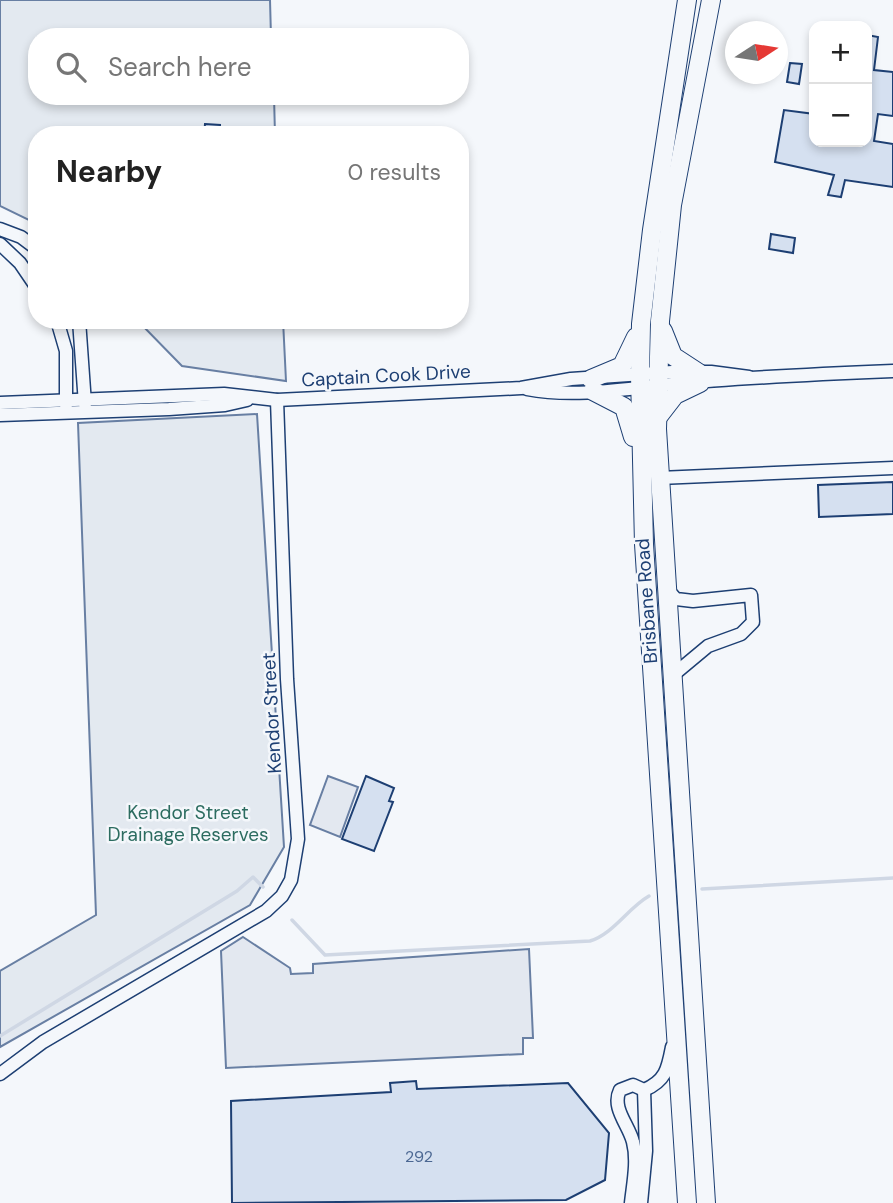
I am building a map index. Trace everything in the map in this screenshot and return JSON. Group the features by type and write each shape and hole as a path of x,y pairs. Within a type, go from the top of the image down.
{"highway":[{"name":"Brisbane Road","path":"687,0 654,216 641,324 640,382 640,468 687,1203"},
{"name":"Brisbane Road","path":"706,1203 659,478 658,418 660,321 672,205 711,0"},
{"path":"658,418 674,395 700,378 673,356 660,321"},
{"path":"640,468 626,411 592,385 622,366 641,324"}],"street":[{"path":"0,229 28,242"},
{"path":"0,244 28,275"},
{"path":"60,329 66,351 66,406"},
{"path":"80,329 85,405"},
{"name":"Captain Cook Drive","path":"0,415 66,406 224,394 277,400 521,388 542,392 659,380 893,371"},
{"name":"Kendor Street","path":"0,1074 43,1042 267,911 282,896 291,880 299,839 288,679 277,400"},
{"name":"Captain Cook Drive","path":"0,403 66,406"},
{"path":"659,478 893,468"},
{"path":"666,588 676,599 693,601 751,596 753,622 741,634 708,646 672,676"},
{"path":"631,1203 634,1145 619,1108 617,1095 620,1090 632,1085 644,1090 659,1083 667,1071 676,1025"},
{"path":"643,1203 644,1090"}],"green space":[{"path":"0,0 270,0 271,28 28,28 28,105 274,105 275,126 28,126 28,220 0,206"},
{"path":"146,329 283,329 286,381 182,366"},
{"name":"Kendor Street Drainage Reserves","path":"257,414 284,847 250,905 0,1047 0,971 96,915 78,423"}],"shaded area":[{"path":"328,776 358,787 340,837 310,825"},
{"path":"243,937 290,968 291,974 313,973 313,964 529,949 533,1038 523,1038 523,1054 226,1068 221,951"}],"building":[{"path":"872,36 878,37 874,70 893,72 893,116 878,114 874,141 893,144 893,187 845,180 841,197 828,195 834,175 775,162 784,110 809,113 809,147 872,147"},
{"path":"790,63 802,64 799,84 788,82"},
{"path":"771,234 795,238 793,253 769,249"},
{"path":"893,482 893,514 819,517 818,485"},
{"path":"366,776 394,788 389,801 393,802 374,851 342,839"},
{"path":"416,1081 417,1089 568,1083 609,1133 605,1180 566,1200 232,1203 231,1101 391,1092 390,1083"}],"waterway":[{"path":"0,1036 237,891 253,877 263,887"},
{"path":"702,889 893,878"},
{"path":"292,920 325,955 590,941 606,933 649,896"}]}
